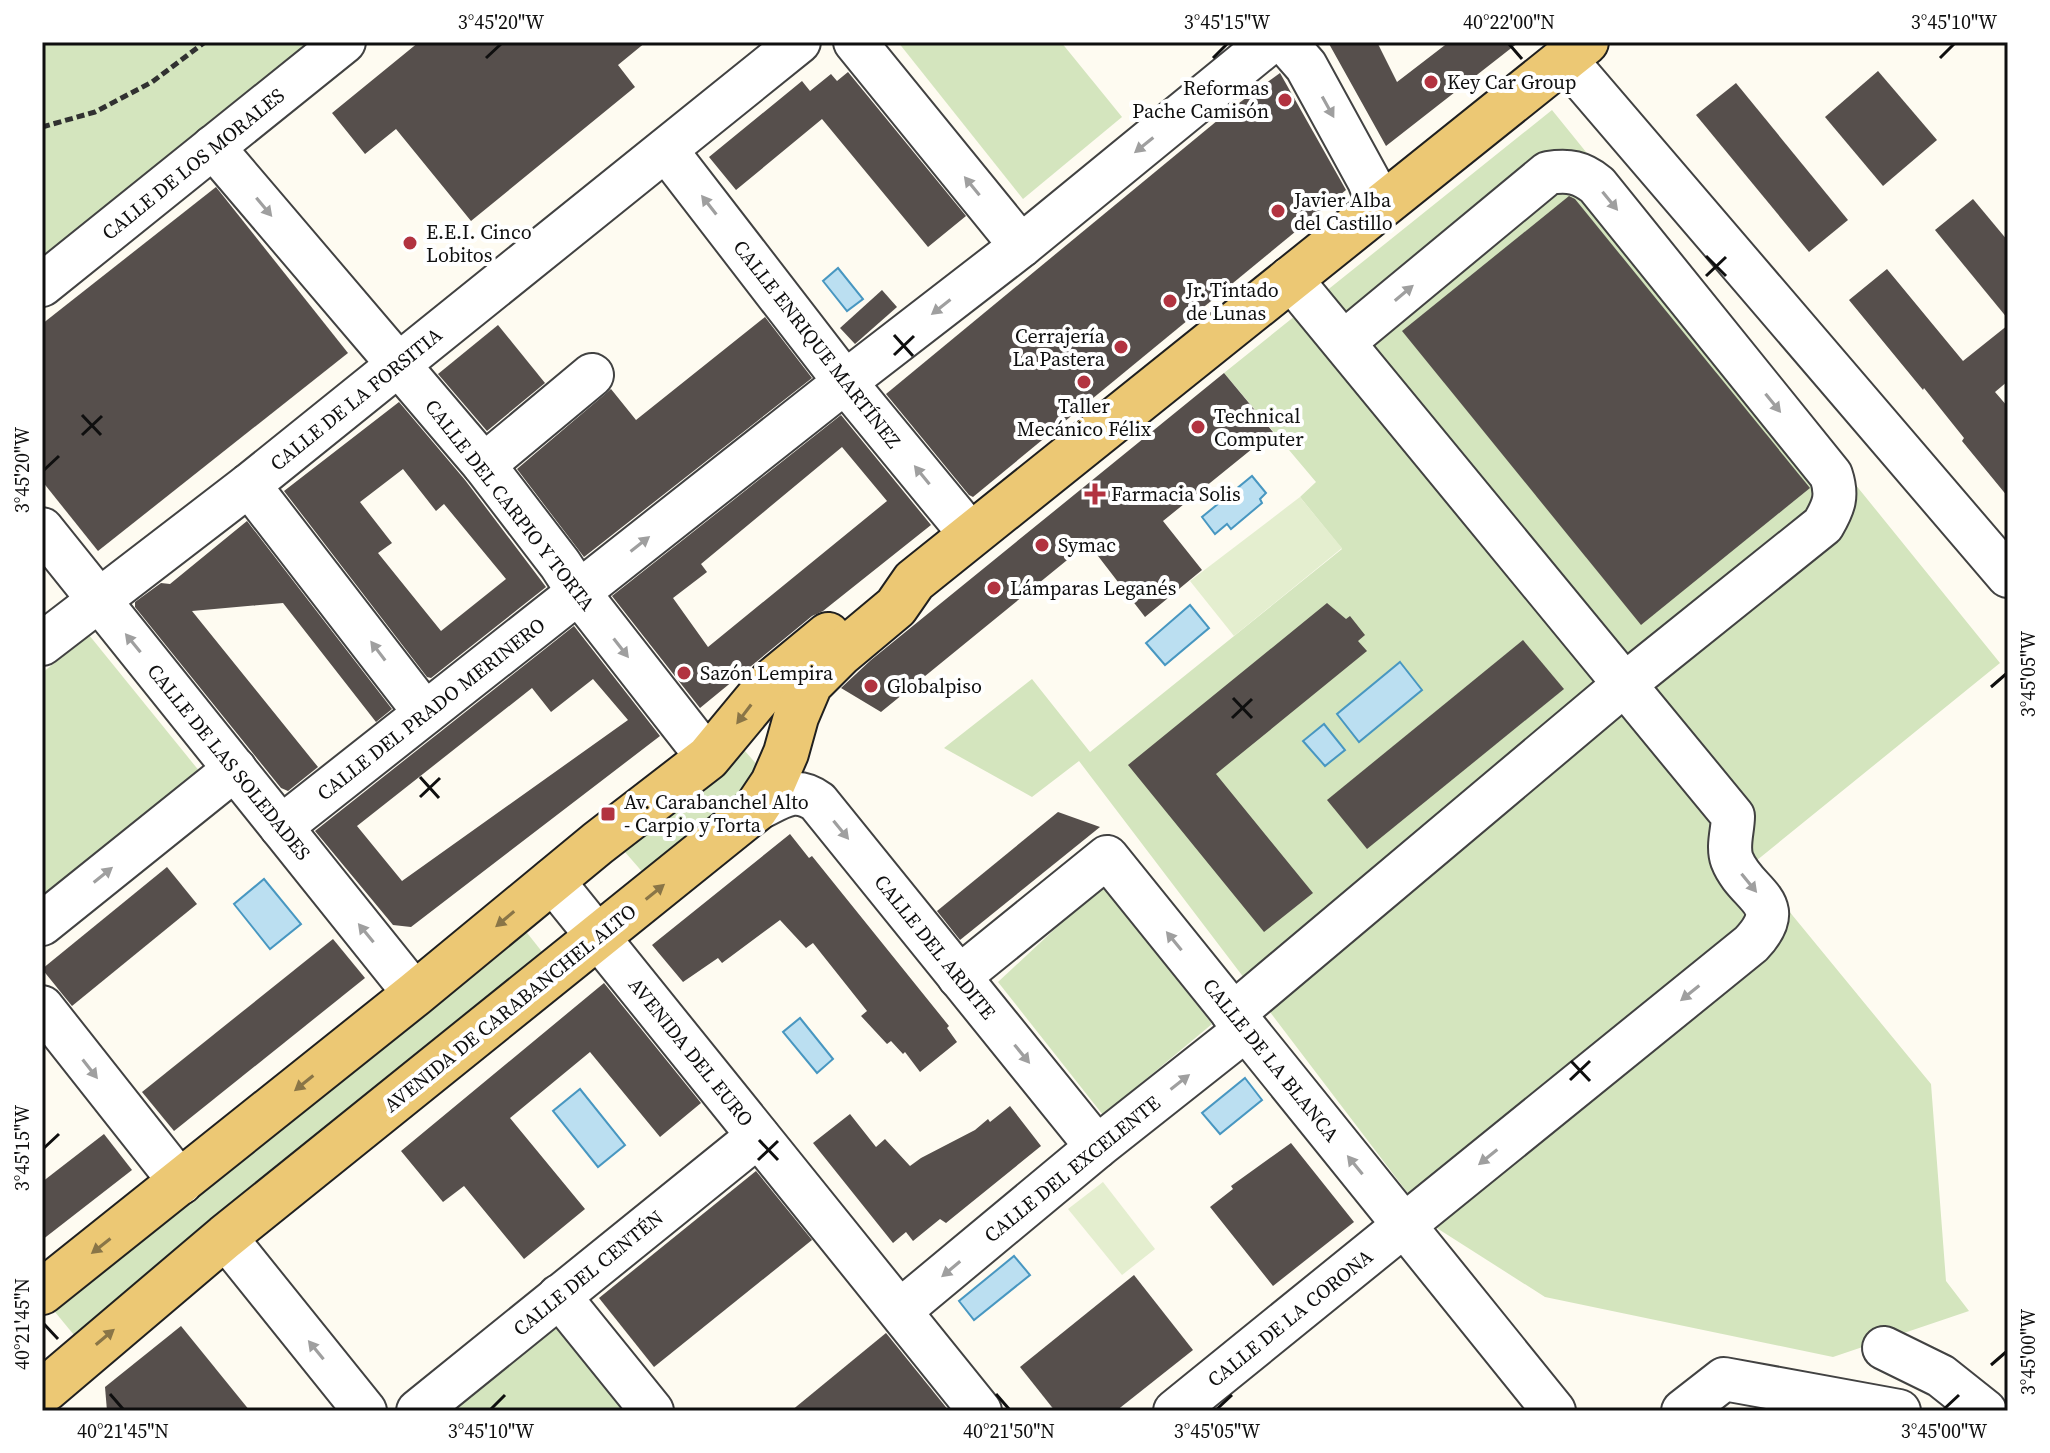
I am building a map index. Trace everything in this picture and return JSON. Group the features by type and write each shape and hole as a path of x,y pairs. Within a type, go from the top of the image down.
{"main road":[{"name":"AVENIDA DE CARABANCHEL ALTO","path":"42,1292 415,994 552,880 708,758 771,682 789,666 870,604 914,581 1576,51"},
{"name":"AVENIDA DE CARABANCHEL ALTO","path":"46,1393 225,1237 755,810 773,783 810,684 841,653 896,607 914,581"}],"street":[{"name":"CALLE DE LOS MORALES","path":"42,285 344,42"},
{"name":"CALLE DE LA FORSITIA","path":"42,644 249,485 799,42"},
{"path":"855,42 1021,246"},
{"name":"CALLE DEL PRADO MERINERO","path":"281,827 1021,246 1270,42"},
{"path":"1285,42 1306,66 1369,181 1379,207"},
{"path":"1576,51 2008,576"},
{"name":"CALLE DEL CARPIO Y TORTA","path":"213,147 484,465 708,758"},
{"name":"CALLE ENRIQUE MARTÍNEZ","path":"666,150 845,382 971,535"},
{"name":"CALLE DEL EXCELENTE","path":"901,1310 1097,1147 1625,684 1823,525 1833,508 1837,492 1831,475 1597,185 1586,176 1568,170 1548,173 1344,342"},
{"path":"1290,278 1625,684"},
{"path":"484,465 592,375"},
{"path":"249,485 425,713"},
{"name":"CALLE DE LAS SOLEDADES","path":"42,529 415,994"},
{"name":"CALLE DE LA CORONA","path":"1175,1411 1762,932 1768,918 1766,904 1732,861 1729,846 1733,816 1625,684"},
{"path":"42,924 235,769"},
{"name":"CALLE DEL ARDITE","path":"755,810 794,792 807,793 818,802 1097,1147"},
{"name":"CALLE DE LA BLANCA","path":"959,977 1107,857 1554,1411"},
{"name":"AVENIDA DEL EURO","path":"552,880 980,1411"},
{"path":"42,1007 181,1183"},
{"name":"CALLE DEL CENTÉN","path":"418,1411 758,1136"},
{"path":"225,1237 365,1411"},
{"path":"559,1296 652,1411"},
{"path":"1884,1348 1941,1376 1985,1411"},
{"path":"1683,1411 1724,1379 1899,1411"}],"path":[{"path":"42,127 95,112 152,82 205,42"}],"green space":[{"path":"42,42 312,42 42,256"},
{"path":"898,42 1061,42 1122,117 1023,199"},
{"path":"1552,110 2000,663 1751,865 1931,1084 1946,1281 1969,1311 1833,1357 1545,1297 1432,1225 1079,761 1032,797 944,748 1032,679 1090,752 1342,549 1300,497 1316,482 1224,373"},
{"path":"1300,497 1342,548 1234,636 1190,581"},
{"path":"89,635 200,772 42,900 42,673"},
{"path":"737,742 759,767 752,784 645,875 618,844"},
{"path":"1102,885 1212,1024 1103,1115 998,982"},
{"path":"524,929 543,953 74,1335 55,1312"},
{"path":"1103,1182 1155,1249 1122,1275 1068,1209"},
{"path":"559,1296 652,1411 418,1411"}],"water":[{"path":"838,268 863,299 847,311 823,281"},
{"path":"1252,476 1266,493 1260,499 1262,503 1231,529 1227,524 1215,534 1202,517"},
{"path":"1190,605 1209,628 1165,665 1146,643"},
{"path":"1400,662 1422,690 1359,742 1337,714"},
{"path":"1324,724 1345,750 1325,766 1303,741"},
{"path":"264,879 301,924 270,949 234,904"},
{"path":"800,1018 833,1059 817,1073 783,1032"},
{"path":"1245,1078 1262,1100 1220,1134 1202,1113"},
{"path":"580,1089 625,1145 598,1167 553,1111"},
{"path":"1014,1256 1030,1275 974,1320 959,1301"}],"building":[{"path":"419,42 646,42 618,65 635,87 471,221 396,129 365,154 332,113"},
{"path":"1328,42 1377,42 1397,82 1449,42 1519,42 1386,146"},
{"path":"1878,71 1937,140 1883,186 1825,117"},
{"path":"848,72 966,216 928,247 822,119 736,190 709,157 802,81 810,91 831,74 837,81"},
{"path":"1280,73 1346,190 973,497 969,495 886,394 1235,106"},
{"path":"1736,83 1848,220 1809,252 1696,115"},
{"path":"216,187 348,353 98,551 42,481 42,324"},
{"path":"1569,196 1575,199 1810,488 1641,625 1402,331"},
{"path":"1973,199 2008,241 2008,319 1935,230"},
{"path":"1887,269 1963,361 2008,325 2008,381 1995,392 2008,407 2008,497 1924,388 1849,300"},
{"path":"882,290 897,307 855,344 840,328"},
{"path":"765,317 812,378 584,557 517,469 611,389 636,420"},
{"path":"498,325 545,383 487,431 438,374"},
{"path":"1224,373 1273,432 1163,521 1202,570 1145,617 1088,543 881,712 841,688 871,660"},
{"path":"399,402 465,480 546,587 431,678 427,677 284,491","holes":["403,469 436,511 444,504 506,579 441,631 378,553 392,543 360,502"]},
{"path":"841,415 931,525 823,611 812,616 700,708 612,596","holes":["842,447 887,501 708,647 673,598 707,572 701,564"]},
{"path":"247,521 392,709 376,722 283,603 192,611 318,767 288,791 281,788 135,607 135,602 161,583 170,584"},
{"path":"1327,603 1346,619 1350,616 1365,635 1358,641 1367,651 1216,774 1313,893 1264,932 1128,765"},
{"path":"574,626 660,736 411,927 393,925 315,831","holes":["593,679 628,720 402,881 357,826 532,688 551,712"]},
{"path":"1523,640 1564,689 1367,849 1327,800"},
{"path":"1058,812 1100,827 960,940 937,911"},
{"path":"790,834 809,858 812,856 949,1026 947,1028 957,1042 920,1072 905,1052 903,1054 891,1041 887,1044 861,1016 867,1011 813,943 806,948 780,920 722,963 718,958 683,982 652,945"},
{"path":"167,867 197,904 72,1006 42,969"},
{"path":"333,939 365,978 174,1131 142,1092"},
{"path":"604,983 701,1103 660,1137 590,1052 510,1118 585,1209 524,1259 464,1186 443,1202 401,1151"},
{"path":"1010,1106 1041,1146 946,1223 940,1219 913,1241 906,1232 893,1243 813,1143 850,1114 876,1147 885,1139 910,1166 975,1130 988,1119 990,1122"},
{"path":"104,1134 132,1170 42,1240 42,1182"},
{"path":"1291,1143 1354,1222 1273,1286 1210,1207 1233,1189 1231,1186"},
{"path":"756,1171 812,1240 654,1367 599,1298"},
{"path":"1134,1275 1193,1350 1116,1411 1055,1411 1020,1367"},
{"path":"181,1326 250,1411 107,1411 105,1387"},
{"path":"886,1333 949,1411 791,1411 875,1342"}],"place":[{"name":"Key Car Group","path":"1431,82"},
{"name":"Reformas Pache Camisón","path":"1285,100"},
{"name":"Javier Alba del Castillo","path":"1278,211"},
{"name":"E.E.I. Cinco Lobitos","path":"410,243"},
{"name":"Jr. Tintado de Lunas","path":"1170,301"},
{"name":"Cerrajería La Pastera","path":"1121,347"},
{"name":"Taller Mecánico Félix","path":"1084,382"},
{"name":"Technical Computer","path":"1198,427"},
{"name":"Farmacia Solis","path":"1095,494"},
{"name":"Symac","path":"1042,545"},
{"name":"Lámparas Leganés","path":"994,588"},
{"name":"Sazón Lempira","path":"684,673"},
{"name":"Globalpiso","path":"871,686"},
{"name":"Av. Carabanchel Alto - Carpio y Torta","path":"608,814"}]}
